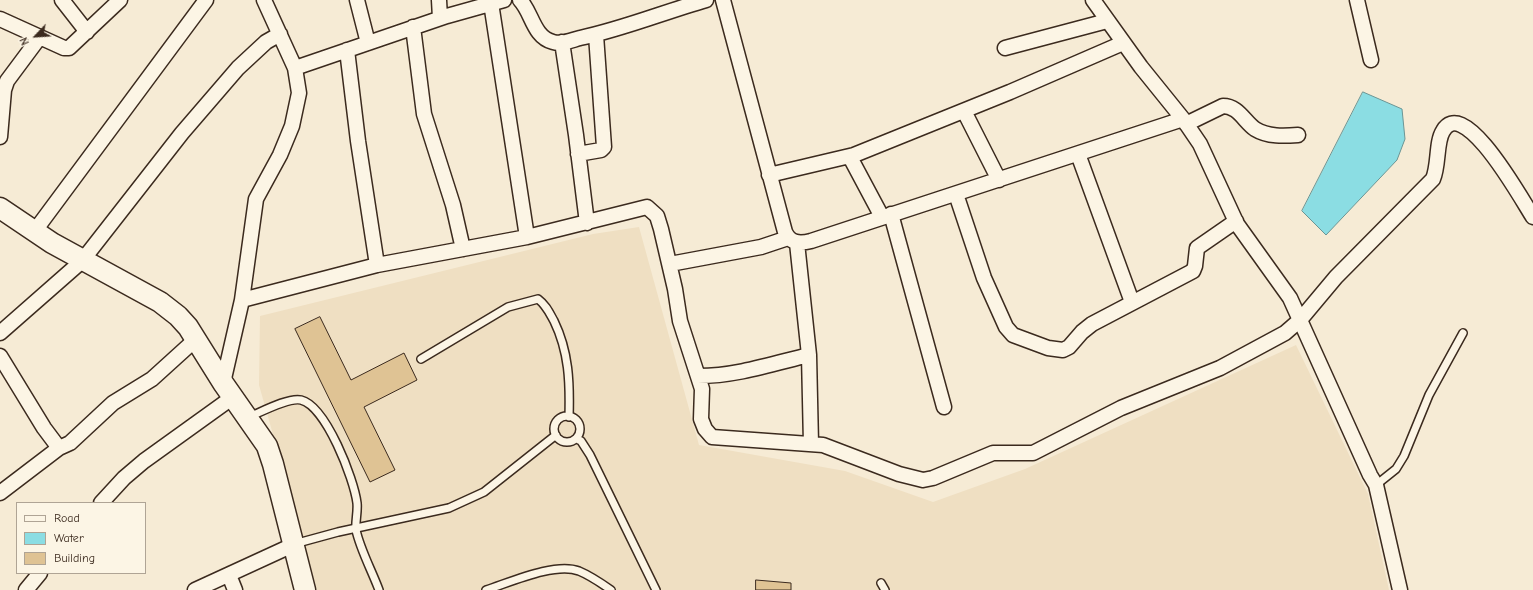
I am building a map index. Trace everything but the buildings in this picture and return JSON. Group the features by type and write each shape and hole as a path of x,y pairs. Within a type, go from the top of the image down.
{"street":[{"path":"62,0 87,32"},
{"path":"0,19 39,38 64,48 69,48 120,0"},
{"path":"34,232 206,0"},
{"path":"102,502 124,478 228,390 256,199 280,155 292,126 299,93 295,68 264,0"},
{"path":"357,0 368,43"},
{"path":"438,0 440,18"},
{"path":"520,0 527,7 533,23 539,33 553,42 562,42 596,35 706,0"},
{"path":"723,0 769,175 792,240 808,355 811,444"},
{"path":"1093,0 1107,21 1200,144 1236,221 1290,298 1370,475 1376,484 1400,590"},
{"path":"1357,0 1371,60"},
{"path":"295,68 440,18 497,2 526,237"},
{"path":"1006,48 1107,21"},
{"path":"412,28 424,114 453,205 463,249"},
{"path":"0,333 82,261 157,164 238,68 266,42 280,34"},
{"path":"578,154 601,150 604,147 596,35"},
{"path":"0,137 1,110 7,81 39,38"},
{"path":"562,42 587,223"},
{"path":"769,175 850,157 964,111 1123,42"},
{"path":"347,50 360,155 377,265"},
{"path":"670,264 748,250 792,240 810,241 1078,154 1184,122 1223,106 1229,106 1240,113 1255,129 1264,133 1278,136 1298,135"},
{"path":"964,111 999,180"},
{"path":"242,300 377,265 526,237 647,207 657,216 670,264 680,321 702,389 701,419 705,429 712,437 823,446 899,474 923,480 933,478 993,453 1033,453 1121,408 1220,368 1285,333 1300,320 1336,277 1433,179 1436,171 1442,132 1449,125 1457,122 1468,127 1479,137 1503,170 1533,217"},
{"path":"1078,154 1132,302"},
{"path":"850,157 887,216 944,407"},
{"path":"956,194 984,278 1006,327 1013,335 1048,348 1063,350 1069,347 1082,332 1092,324 1193,270 1195,266 1197,248 1236,221"},
{"path":"0,208 34,232 82,261 160,302 188,326 228,390 267,446 273,464 305,590"},
{"path":"0,493 59,448 70,443 113,403 152,379 196,340"},
{"path":"698,376 718,376 740,373 808,355"},
{"path":"0,356 44,428 59,448"},
{"path":"195,590 293,545"},
{"path":"26,590 39,574"},
{"path":"229,575 235,590"}],"lane":[{"path":"421,358 508,307 538,299 546,304 563,342 570,378 570,417"},
{"path":"1376,484 1396,469 1404,456 1429,395 1463,333"},
{"path":"248,418 292,400 300,400 312,405 326,422 354,484 358,504 356,529 379,590"},
{"path":"561,417 570,417 579,424 580,431 577,439 572,442 560,440 556,435 554,431 555,423 561,417"},
{"path":"293,545 450,508 484,492 556,435"},
{"path":"577,439 582,441 590,455 656,590"},
{"path":"486,590 537,574 564,569 578,571 594,578 611,590"},
{"path":"881,583 885,590"}],"shaded area":[{"path":"639,227 699,445 845,471 933,502 1025,469 1296,345 1368,494 1389,590 317,590 259,385 260,316 593,234"}],"water":[{"path":"1363,92 1402,109 1405,139 1397,160 1326,235 1302,211"}]}
